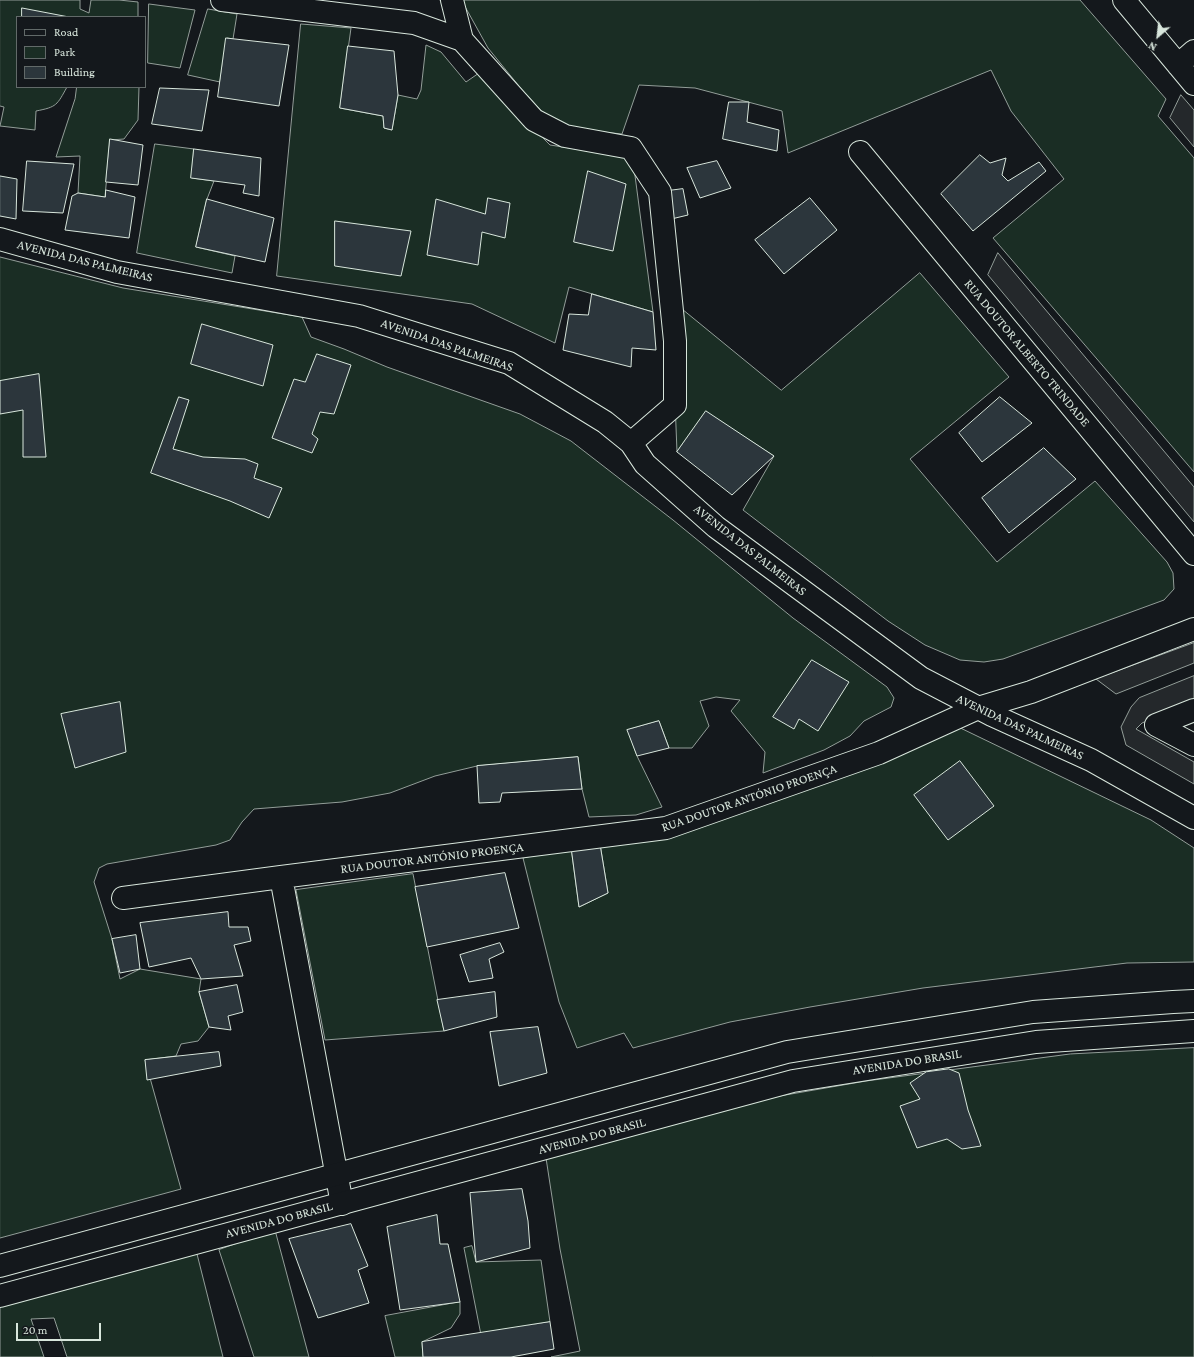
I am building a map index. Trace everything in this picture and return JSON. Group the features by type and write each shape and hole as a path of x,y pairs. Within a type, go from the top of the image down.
{"street":[{"path":"222,0 414,23 462,40"},
{"path":"452,0 462,40 534,120 565,136 631,148 660,192 675,341 675,405 631,443"},
{"path":"1124,0 1186,58 1194,84"},
{"name":"RUA DOUTOR ALBERTO TRINDADE","path":"860,152 1194,554"},
{"name":"AVENIDA DAS PALMEIRAS","path":"0,239 117,272 359,316 509,363 605,422 631,443 645,464 716,527 921,678 978,708 1091,760 1194,818"},
{"name":"RUA DOUTOR ANTÓNIO PROENÇA","path":"123,898 666,828 879,753 978,708 1031,692 1194,629"},
{"path":"1194,710 1156,725 1194,745"},
{"path":"281,877 342,1204"},
{"path":"0,1266 787,1052 1032,1012 1194,1001"},
{"name":"AVENIDA DO BRASIL","path":"0,1296 793,1081 1036,1042 1194,1031"}],"green space":[{"path":"0,0 80,0 80,9 89,13 91,0 138,2 138,16 16,16 16,88 66,88 56,104 36,111 35,130 0,126 4,107 0,106"},
{"path":"440,0 1080,0 1166,99 1158,116 1194,158 1194,472 993,238 1064,179 1011,111 991,70 788,153 782,111 695,88 639,85 622,134 574,129 549,119 523,91 488,48 463,3"},
{"path":"149,4 195,10 180,68 148,63"},
{"path":"208,9 237,14 233,39 227,38 220,82 188,75"},
{"path":"301,24 351,28 340,108 383,116 384,128 392,130 398,95 417,99 421,90 426,45 441,52 466,82 479,73 550,145 623,156 634,168 653,312 569,287 555,343 472,304 277,276"},
{"path":"77,88 139,88 138,120 124,139 110,140 105,197 78,193 80,156 56,157 75,99"},
{"path":"155,144 194,149 192,178 214,181 207,199 196,247 235,256 232,273 137,253"},
{"path":"0,257 123,288 302,317 311,337 387,367 520,414 571,441 673,520 793,618 887,687 894,698 891,707 864,721 850,736 824,750 763,773 765,752 731,711 740,700 716,697 700,701 709,726 692,748 669,748 659,721 628,730 637,756 662,807 636,815 589,817 582,789 578,757 477,766 435,776 390,793 342,802 254,809 242,822 230,840 216,845 107,864 99,868 94,882 112,939 120,979 140,969 201,979 199,992 209,1027 198,1041 181,1044 176,1056 145,1060 181,1189 0,1238"},
{"path":"920,273 1009,377 910,459 997,562 1095,481 1167,562 1173,573 1174,589 1164,600 1003,659 984,662 960,660 925,645 888,621 743,510 774,456 706,412 677,452 671,300 781,390"},
{"path":"948,722 1151,820 1194,848 1194,962 1127,963 923,988 730,1022 633,1048 624,1033 577,1048 559,1002 523,858 571,847 579,907 608,893 600,844"},
{"path":"413,874 444,1031 325,1040 296,890"},
{"path":"1194,1048 1194,1357 551,1357 580,1351 560,1249 546,1158 768,1098 866,1081 1070,1054"},
{"path":"275,1230 309,1357 254,1357 219,1250"},
{"path":"472,1246 476,1262 541,1260 550,1322 481,1335 464,1248"},
{"path":"197,1254 223,1357 67,1357 54,1318 31,1319 44,1357 0,1357 0,1307"},
{"path":"460,1302 460,1314 451,1328 422,1342 423,1357 395,1357 385,1316"}],"shaded area":[{"path":"1181,95 1194,110 1194,147 1170,118"},
{"path":"998,253 1194,487 1194,522 988,275"},
{"path":"1194,643 1194,663 1116,694 1096,679"},
{"path":"1194,676 1194,701 1142,723 1136,729 1194,762 1194,784 1126,745 1121,727 1131,707 1139,698"}],"building":[{"path":"22,8 64,16 22,16"},
{"path":"226,38 289,45 279,106 218,97"},
{"path":"348,46 394,51 398,95 392,130 384,128 383,116 340,108"},
{"path":"160,88 209,90 202,131 152,124"},
{"path":"729,102 749,102 747,122 779,130 777,151 723,139"},
{"path":"110,139 143,145 138,185 106,182"},
{"path":"194,149 261,158 259,196 243,193 245,185 191,178"},
{"path":"980,155 990,163 1006,158 1002,175 1008,181 1039,162 1046,171 973,231 941,194"},
{"path":"27,161 74,164 63,213 23,211"},
{"path":"717,161 731,188 700,198 687,168"},
{"path":"588,171 626,184 613,251 574,242"},
{"path":"0,176 17,179 16,219 0,216"},
{"path":"683,189 688,215 663,221 660,192"},
{"path":"106,190 135,197 129,238 65,230 72,196 78,193 105,197"},
{"path":"488,198 510,203 505,238 482,232 478,265 427,255 436,199 485,214"},
{"path":"810,198 837,230 784,274 755,240"},
{"path":"207,199 274,218 265,262 196,247"},
{"path":"335,221 411,231 401,276 335,266"},
{"path":"592,294 653,312 656,350 632,348 631,367 563,350 569,314 588,315"},
{"path":"202,324 273,345 263,386 191,364"},
{"path":"317,354 351,365 334,414 320,412 312,434 318,439 312,453 272,438 294,379 305,382"},
{"path":"39,374 46,457 23,457 23,410 0,414 0,381"},
{"path":"179,397 189,400 173,449 203,457 245,459 258,464 254,478 282,488 269,518 230,501 151,473"},
{"path":"1000,397 1032,423 982,462 959,433"},
{"path":"706,411 774,456 732,495 677,452"},
{"path":"1044,448 1076,479 1009,533 982,498"},
{"path":"812,660 849,682 818,731 799,719 794,729 773,717"},
{"path":"120,702 126,752 75,768 61,714"},
{"path":"659,721 669,748 637,756 627,730"},
{"path":"578,757 582,789 502,793 500,802 479,803 477,766"},
{"path":"960,761 994,806 948,840 914,795"},
{"path":"600,844 608,893 579,907 571,847"},
{"path":"505,873 519,928 427,947 415,887"},
{"path":"228,912 229,927 248,927 251,941 234,945 243,976 201,979 191,958 149,967 140,923"},
{"path":"136,935 140,969 120,973 112,939"},
{"path":"500,943 504,952 489,959 493,978 469,982 460,955"},
{"path":"237,985 243,1012 228,1016 231,1030 209,1027 199,992"},
{"path":"495,992 497,1017 444,1031 437,1000"},
{"path":"538,1027 547,1073 499,1086 490,1032"},
{"path":"219,1052 221,1066 147,1080 145,1060"},
{"path":"949,1069 959,1073 968,1110 981,1146 962,1149 947,1139 917,1148 900,1106 920,1099 910,1083 926,1072"},
{"path":"522,1189 528,1221 530,1248 476,1262 470,1193"},
{"path":"437,1215 440,1244 448,1244 460,1302 400,1310 387,1227"},
{"path":"351,1224 368,1266 358,1270 369,1303 318,1318 289,1239"},
{"path":"550,1322 554,1349 511,1357 423,1357 422,1342"}]}
